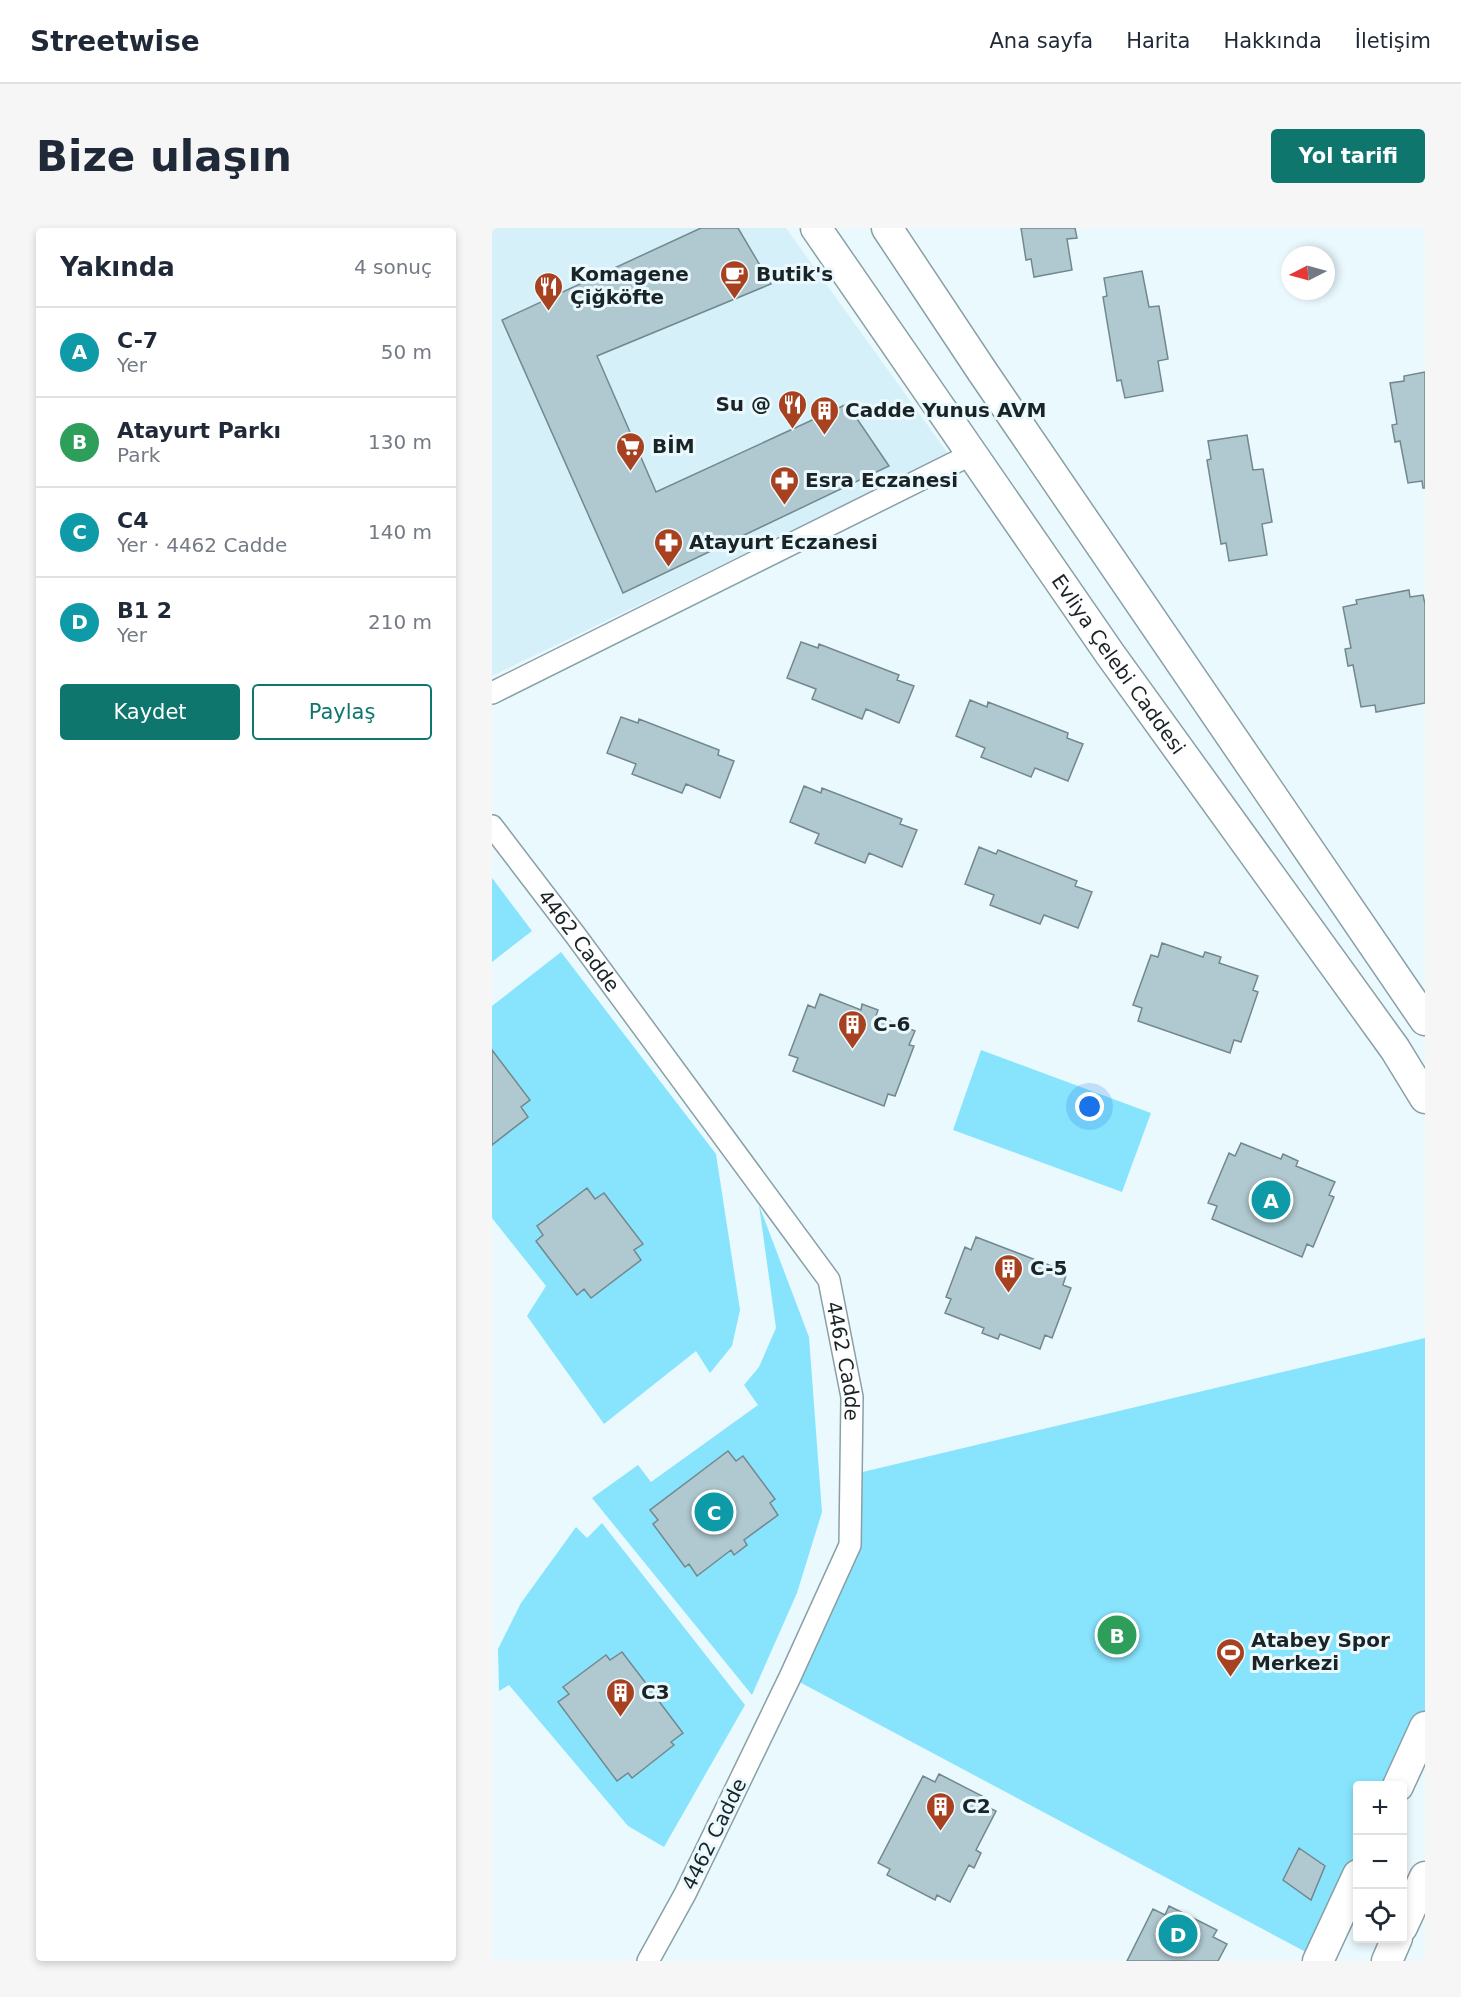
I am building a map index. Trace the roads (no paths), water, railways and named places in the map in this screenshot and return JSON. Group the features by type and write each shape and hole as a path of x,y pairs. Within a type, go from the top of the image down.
{"street":[{"name":"Evliya Çelebi Caddesi","path":"816,228 1110,654 1395,1049 1425,1098"},
{"path":"887,228 1425,1020"},
{"path":"492,693 972,454"},
{"name":"4462 Cadde","path":"492,826 576,936 829,1280 852,1397 850,1545 790,1677 685,1894 648,1961"},
{"path":"1400,1781 1425,1727"},
{"path":"1407,1916 1425,1877"},
{"path":"1318,1961 1353,1886"},
{"path":"1387,1961 1396,1943"}],"place":[{"name":"Butik's","path":"735,300"},
{"name":"Komagene Çiğköfte","path":"549,312"},
{"name":"Su @","path":"792,430"},
{"name":"Cadde Yunus AVM","path":"824,436"},
{"name":"BİM","path":"631,472"},
{"name":"Esra Eczanesi","path":"784,506"},
{"name":"Atayurt Eczanesi","path":"668,568"},
{"name":"C-6","path":"852,1050"},
{"name":"C-7","path":"1271,1200"},
{"name":"C-5","path":"1009,1294"},
{"name":"C4","path":"714,1512"},
{"name":"Atayurt Parkı","path":"1117,1635"},
{"name":"Atabey Spor Merkezi","path":"1230,1678"},
{"name":"C3","path":"620,1718"},
{"name":"C2","path":"941,1832"},
{"name":"B1 2","path":"1178,1934"}]}
